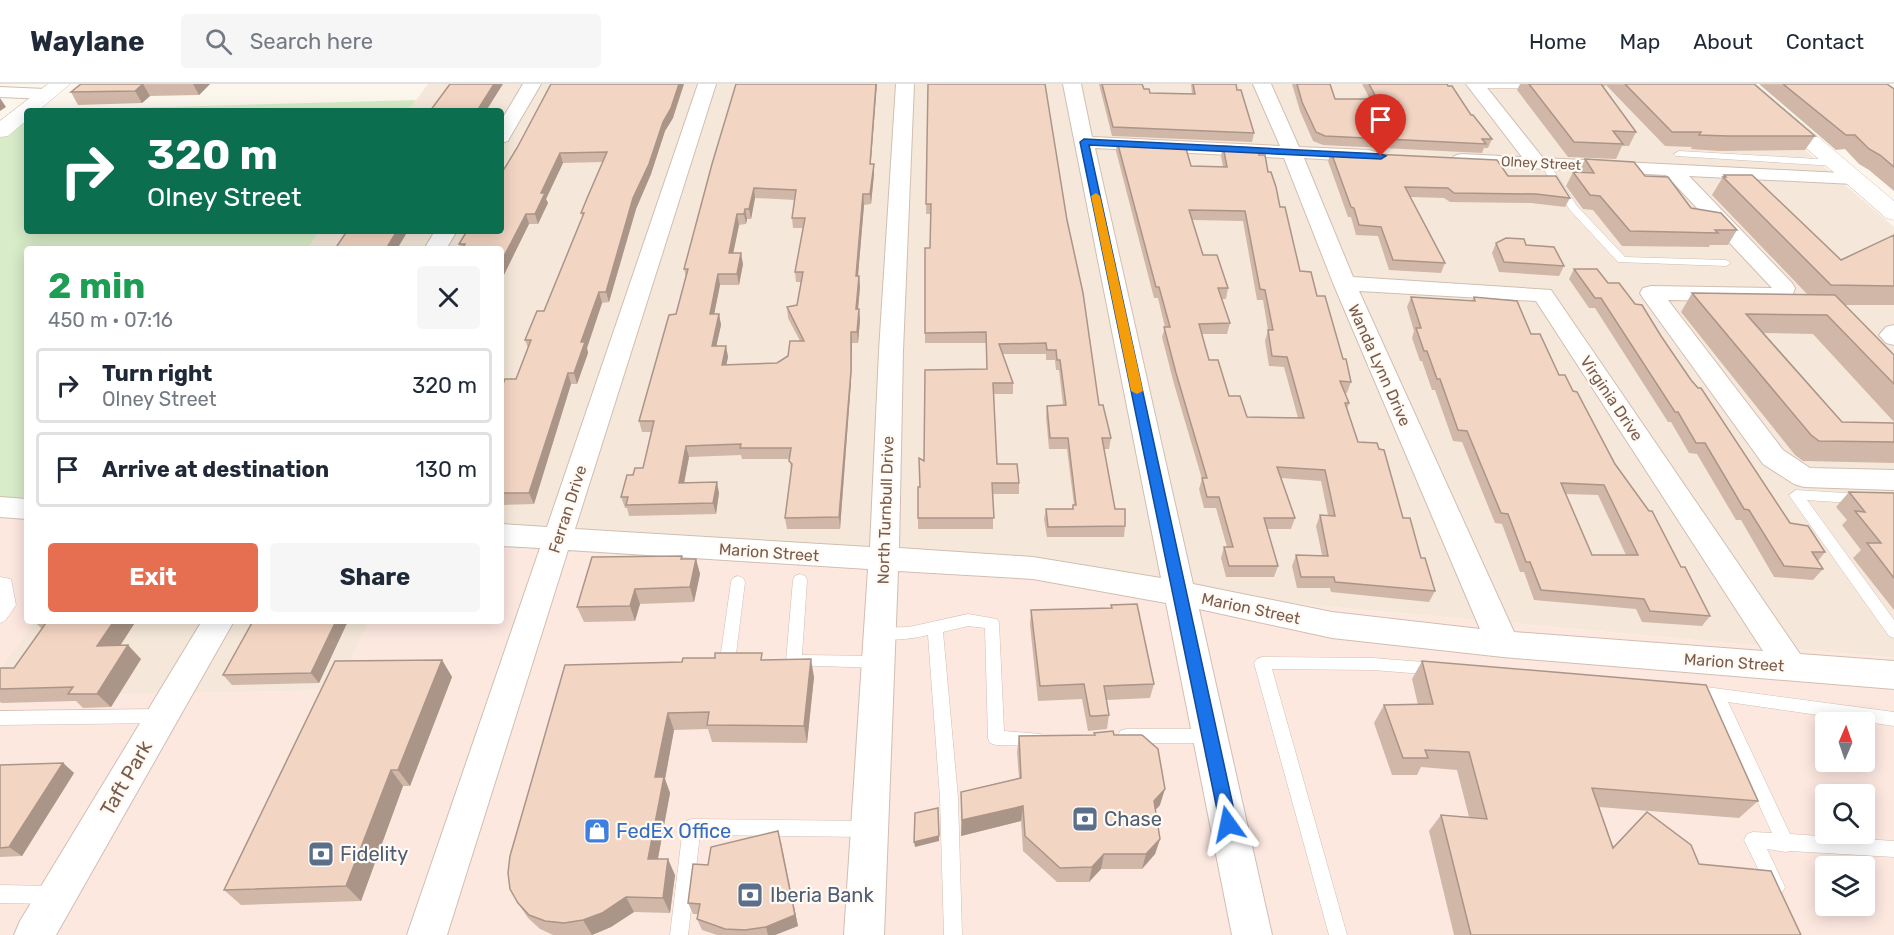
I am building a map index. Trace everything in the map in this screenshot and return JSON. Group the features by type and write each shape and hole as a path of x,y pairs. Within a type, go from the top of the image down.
{"street":[{"path":"504,132 532,84"},
{"name":"Ferran Drive","path":"427,935 707,84"},
{"name":"North Turnbull Drive","path":"864,935 884,559 891,339 905,84"},
{"path":"1072,84 1252,935"},
{"name":"Wanda Lynn Drive","path":"1262,84 1344,284 1503,644"},
{"path":"1743,84 1894,213"},
{"path":"1476,85 1541,163"},
{"path":"0,92 53,89"},
{"path":"30,108 53,89"},
{"path":"0,132 24,113"},
{"path":"1084,142 1385,157"},
{"name":"Olney Street","path":"1444,159 1541,163 1675,162 1854,178"},
{"path":"1675,162 1784,288 1783,295 1651,293 1773,458 1804,477 1894,480"},
{"name":"Virginia Drive","path":"1344,284 1543,295 1791,667"},
{"path":"1894,332 1891,335 1894,338"},
{"path":"0,507 24,509"},
{"name":"Marion Street","path":"504,535 1033,568 1179,593 1332,625 1503,644 1894,675"},
{"name":"Taft Park","path":"34,935 216,624"}],"lane":[{"path":"1476,85 1524,86"},
{"path":"1675,162 1835,163"},
{"path":"1541,163 1573,208 1622,260 1726,263"},
{"path":"1894,501 1796,495 1894,632"},
{"path":"800,580 788,661 879,662"},
{"path":"738,582 728,660 750,660"},
{"path":"0,583 6,583 9,605 0,617"},
{"path":"880,632 909,633 968,620 992,623 996,738 1050,739"},
{"path":"935,627 949,798 953,935"},
{"path":"1338,935 1262,663 1373,664 1454,671"},
{"path":"1672,691 1716,694 1894,718"},
{"path":"1716,694 1786,844"},
{"path":"0,718 162,716"},
{"path":"1109,738 1210,736"},
{"path":"679,935 692,827 870,829"},
{"path":"1783,903 1753,840 1786,844 1894,849"},
{"path":"0,894 57,895"}],"shaded area":[{"path":"428,84 1728,84 1894,227 1894,658 1034,580 504,548 504,246 309,246 318,234 504,234 504,108 410,108"},
{"path":"0,497 24,498 24,624 33,624 0,669"},
{"path":"504,548 1034,580 1894,658 1894,935 0,935 0,697 337,690 368,624 504,624"},
{"path":"33,624 368,624 337,690 0,697 0,669"}],"green space":[{"path":"416,100 410,108 132,108"},
{"path":"24,113 24,234 318,234 309,246 24,246 24,498 0,497 0,131"}],"building":[{"path":"81,84 143,84 135,91 71,92"},
{"path":"450,84 494,84 479,108 432,108"},
{"path":"551,84 679,84 649,164 633,198 606,292 599,292 581,342 585,342 574,373 568,373 529,493 504,493 504,382 505,379 516,379 531,340 525,340 537,311 544,311 607,152 560,153 541,193 545,193 535,214 526,214 504,256 504,246 459,244 465,234 504,234 504,169"},
{"path":"736,84 876,84 870,164 874,164 870,194 863,194 856,276 859,276 856,309 859,309 857,332 851,332 851,371 839,517 785,518 792,464 789,461 791,448 740,448 741,444 686,446 679,483 717,482 713,503 626,505 628,497 621,497 627,475 633,475 635,468 643,468 654,421 639,421 669,315 676,314 688,269 684,269","holes":["754,188 796,190 792,218 805,218 795,272 803,272 797,305 787,307 804,341 790,341 788,356 777,363 722,365 726,346 712,346 719,314 710,314 718,274 737,274 741,253 729,253 737,214 744,214 745,209 749,209"]},
{"path":"928,84 1045,84 1067,220 1083,293 1099,405 1103,405 1111,438 1102,438 1115,509 1125,509 1125,526 1048,527 1046,509 1073,509 1073,505 1076,505 1068,438 1050,438 1047,406 1066,405 1060,360 1057,360 1056,350 1047,350 1046,343 999,344 1013,383 993,383 997,464 1017,464 1019,483 992,483 994,518 918,518 919,458 924,461 925,370 987,369 986,332 925,333 925,248 930,248 931,204 926,204"},
{"path":"1102,84 1142,84 1144,89 1149,89 1150,93 1195,94 1193,84 1236,84 1237,90 1241,90 1254,133 1113,127"},
{"path":"1297,84 1330,84 1335,99 1377,99 1369,84 1447,84 1452,86 1471,115 1492,139 1482,139 1486,144 1325,136 1316,132 1302,102"},
{"path":"1529,84 1601,84 1636,132 1613,131 1623,144 1574,142"},
{"path":"1625,84 1754,84 1815,136 1728,136 1699,135 1701,132 1672,132"},
{"path":"1783,84 1887,84 1894,89 1894,167 1869,149 1855,135 1846,135"},
{"path":"1117,141 1185,145 1191,166 1227,167 1223,146 1257,148 1259,155 1265,155 1268,172 1271,172 1280,207 1285,207 1300,271 1311,272 1317,296 1325,296 1343,359 1346,359 1351,382 1340,381 1349,403 1345,403 1358,442 1377,443 1379,449 1384,450 1403,518 1410,518 1421,558 1425,558 1435,591 1335,582 1334,577 1301,577 1296,555 1328,556 1320,515 1335,516 1325,470 1277,467 1295,518 1264,518 1278,566 1229,566 1224,547 1233,547 1219,497 1207,497 1202,478 1207,478 1164,327 1170,327 1159,287 1156,287","holes":["1189,210 1245,211 1260,289 1265,290 1273,330 1268,330 1272,356 1287,357 1304,418 1247,417 1240,396 1229,396 1218,360 1209,360 1199,324 1230,323 1218,288 1228,288 1217,255 1203,255"]},
{"path":"1331,152 1497,160 1508,176 1556,176 1570,198 1536,194 1454,193 1448,188 1405,187 1445,263 1393,260 1381,227 1359,225"},
{"path":"1585,159 1634,162 1645,176 1668,177 1691,208 1721,213 1737,230 1715,230 1718,233 1630,231 1600,196 1590,195 1573,172 1594,173"},
{"path":"1724,175 1752,175 1841,260 1894,235 1894,286 1831,285 1723,177 1726,177"},
{"path":"345,234 395,234 388,246 337,246"},
{"path":"1506,238 1524,239 1526,245 1554,247 1564,266 1504,262 1496,243"},
{"path":"1574,269 1597,269 1608,283 1619,283 1635,304 1642,305 1691,380 1698,388 1701,388 1790,523 1808,526 1825,552 1812,552 1823,569 1784,566 1749,510 1744,509 1705,443 1696,443 1678,412 1675,412 1601,298 1595,298"},
{"path":"1692,293 1835,295 1894,355 1894,384 1827,315 1746,314 1842,422 1894,423 1894,442 1819,441 1811,435"},
{"path":"1411,297 1475,301 1474,297 1517,301 1531,334 1540,334 1559,375 1565,375 1573,391 1577,392 1615,464 1649,511 1652,511 1681,567 1685,567 1710,616 1650,611 1644,599 1541,590 1530,562 1526,562 1508,514 1501,513 1467,431 1458,430 1440,379 1437,379 1427,351 1424,351 1416,328 1421,328","holes":["1561,483 1604,485 1638,555 1592,555"]},
{"path":"1849,492 1894,493 1894,578 1867,543 1881,543 1855,511 1865,512"},
{"path":"682,556 681,559 696,559 690,587 635,589 630,606 577,607 592,557"},
{"path":"1137,604 1154,684 1104,686 1109,715 1095,716 1090,716 1084,684 1040,686 1031,610 1112,608 1111,605"},
{"path":"45,624 112,624 97,646 128,645 97,694 68,694 73,687 0,689 0,669 14,668"},
{"path":"251,624 335,624 311,673 223,675"},
{"name":"FedEx Office","path":"715,653 762,653 761,660 811,659 804,726 707,725 709,712 668,713 655,777 664,777 648,859 668,859 663,898 626,897 602,913 583,920 564,923 545,921 529,915 518,903 510,889 508,873 510,856 565,665 682,662 683,658 715,658"},
{"path":"442,660 398,770 391,770 346,886 224,890 335,661"},
{"path":"1422,661 1706,685 1758,801 1592,788 1613,848 1647,812 1691,845 1699,864 1771,871 1801,935 1471,935 1441,815 1487,819 1469,752 1425,750 1428,758 1403,758 1384,705 1433,704"},
{"name":"Chase","path":"1113,731 1114,735 1142,735 1158,749 1165,789 1154,801 1160,839 1146,854 1104,854 1092,867 1060,868 1025,836 1023,806 962,820 961,792 1021,778 1019,736 1095,735 1094,733"},
{"path":"63,763 9,847 0,848 0,765"},
{"path":"938,808 939,836 914,842 915,813"},
{"name":"Iberia Bank","path":"778,831 795,915 766,927 745,930 725,929 697,919 700,904 688,903 693,864 708,865 711,847"}],"slow traffic":[{"path":"1096,196 1137,391"}],"place":[{"name":"Chase","path":"1085,819"},
{"name":"FedEx Office","path":"597,831"},
{"name":"Fidelity","path":"321,854"},
{"name":"Iberia Bank","path":"750,895"}],"route":[{"path":"1228,824 1084,142 1381,156"}]}
